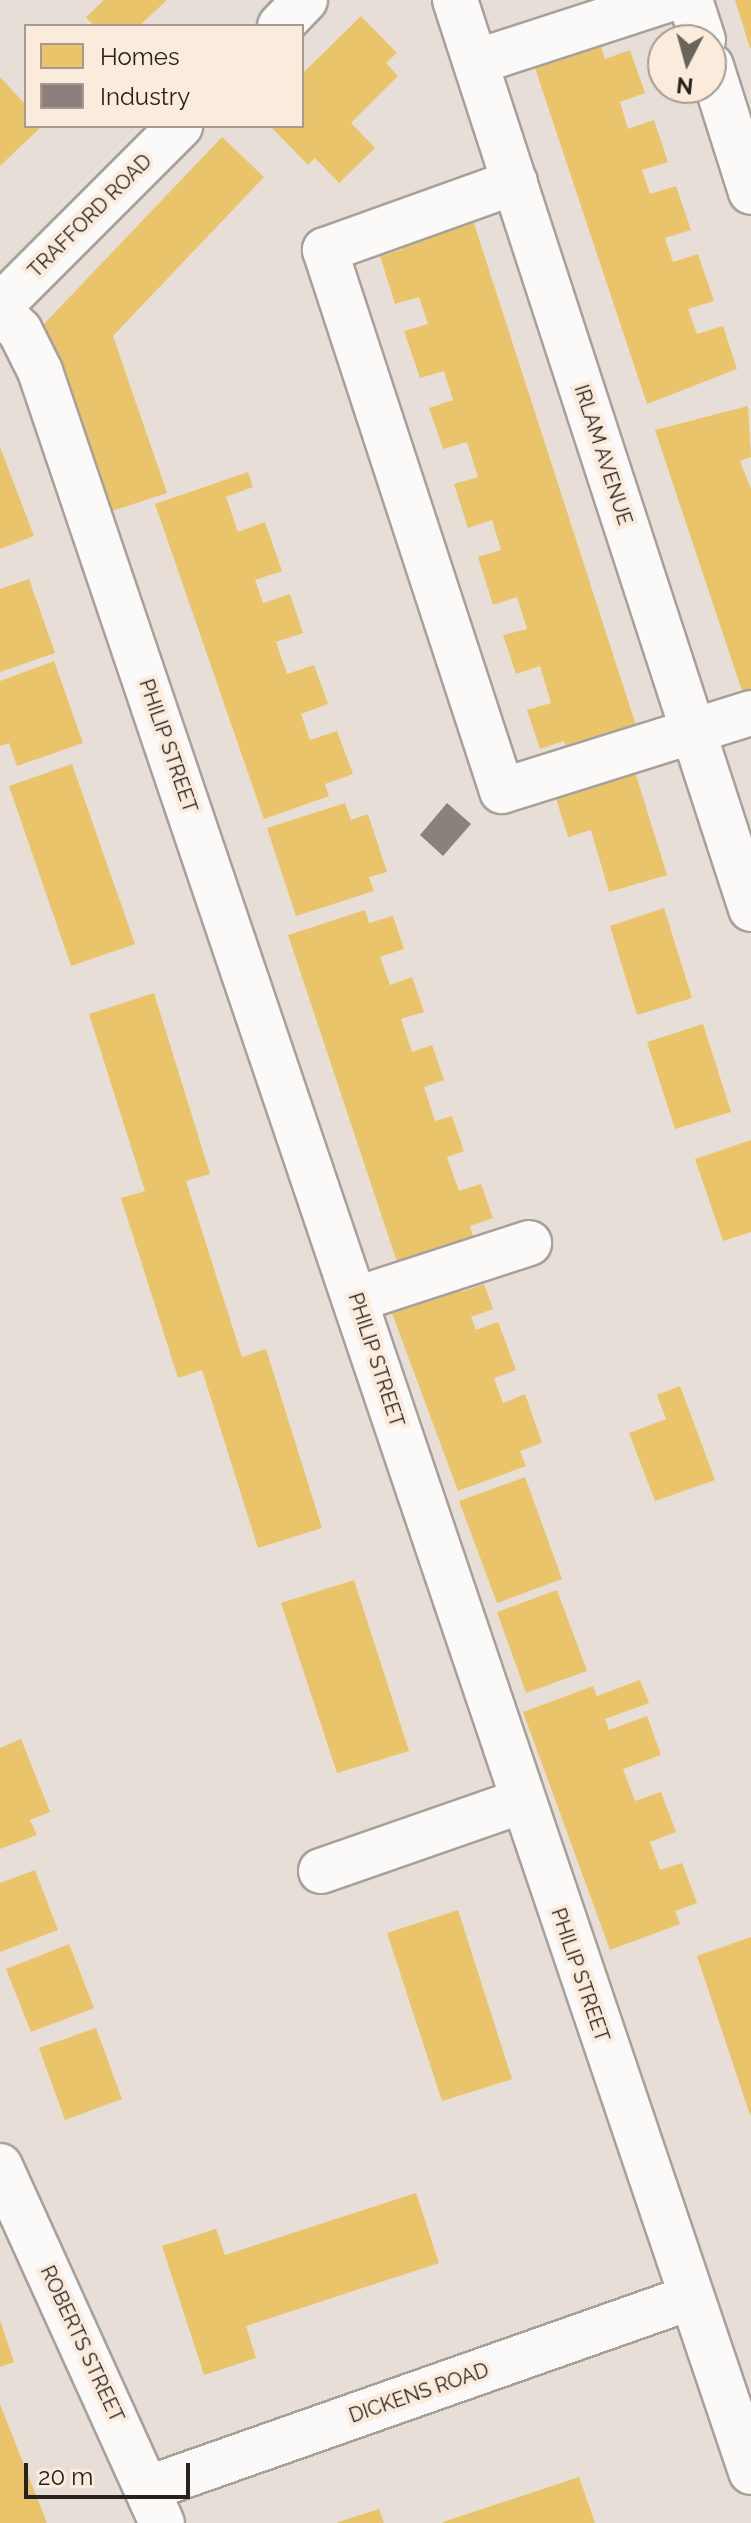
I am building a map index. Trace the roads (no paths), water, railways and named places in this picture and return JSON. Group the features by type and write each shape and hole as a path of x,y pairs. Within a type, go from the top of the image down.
{"street":[{"path":"282,24 305,0"},
{"name":"IRLAM AVENUE","path":"455,0 751,909"},
{"path":"476,62 667,0"},
{"path":"690,0 698,24"},
{"path":"723,104 751,192"},
{"name":"TRAFFORD ROAD","path":"0,309 178,128"},
{"path":"515,182 325,250 502,791 751,713"},
{"name":"PHILIP STREET","path":"0,309 20,331 40,371 357,1299 689,2298 750,2468"},
{"path":"357,1299 529,1243"},
{"path":"321,1871 522,1801"},
{"name":"ROBERTS STREET","path":"0,2167 155,2505"},
{"name":"DICKENS ROAD","path":"155,2505 689,2298"}]}
